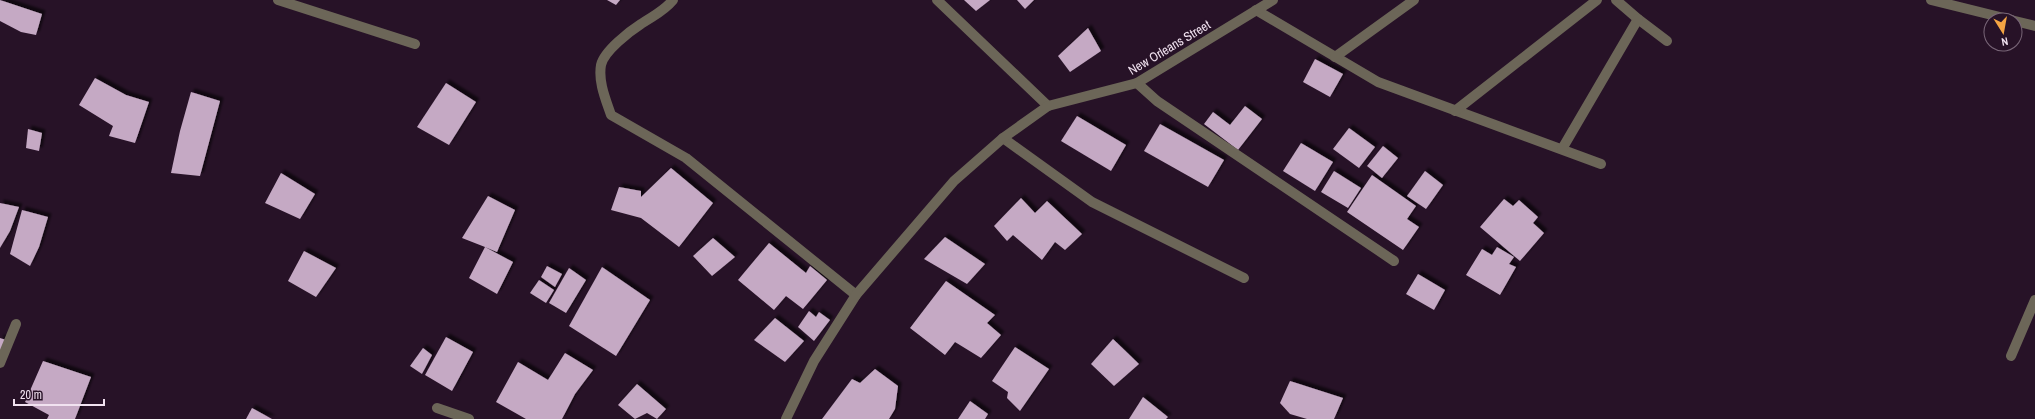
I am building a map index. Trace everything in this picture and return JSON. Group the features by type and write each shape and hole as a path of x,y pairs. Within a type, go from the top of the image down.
{"street":[{"path":"278,0 415,44"},
{"path":"673,0 664,11 641,24 614,45 601,64 602,89 611,115 686,158 856,295"},
{"path":"786,419 814,361 856,295 954,181 1003,138 1048,106 937,0"},
{"name":"New Orleans Street","path":"1048,106 1137,83 1273,0"},
{"path":"1335,57 1414,0"},
{"path":"1455,111 1597,0"},
{"path":"1616,0 1667,41"},
{"path":"1931,0 1983,13"},
{"path":"1256,10 1378,82 1601,164"},
{"path":"1562,149 1638,19"},
{"path":"2023,23 2035,26"},
{"path":"1137,83 1157,101 1394,261"},
{"path":"1003,138 1092,202 1244,278"},
{"path":"2011,356 2035,300"},
{"path":"0,363 16,324"},
{"path":"437,408 469,419"}],"building":[{"path":"0,0 42,14 36,35 21,32 0,21"},
{"path":"607,0 620,0 616,5"},
{"path":"964,0 990,0 976,11"},
{"path":"1017,0 1034,0 1025,9"},
{"path":"1088,28 1101,51 1070,72 1058,56"},
{"path":"1315,59 1343,74 1330,97 1303,82"},
{"path":"95,78 126,95 149,102 135,143 109,136 113,126 79,105"},
{"path":"446,83 476,102 449,145 417,127"},
{"path":"191,92 220,101 200,176 171,173 180,131"},
{"path":"1245,106 1262,119 1238,150 1204,124 1213,112 1230,125"},
{"path":"1077,116 1126,145 1111,171 1061,141"},
{"path":"1160,124 1224,160 1208,187 1144,151"},
{"path":"1349,128 1375,147 1359,168 1333,149"},
{"path":"28,129 42,133 39,151 26,148"},
{"path":"1301,143 1333,162 1315,191 1283,171"},
{"path":"1383,146 1398,158 1382,178 1367,166"},
{"path":"671,168 713,203 679,247 641,218 611,210 619,187 641,191 641,197"},
{"path":"1334,171 1361,188 1348,208 1321,192"},
{"path":"1425,171 1443,185 1426,209 1407,196"},
{"path":"281,173 315,194 300,219 265,203"},
{"path":"1372,175 1416,206 1407,219 1419,227 1403,250 1347,212"},
{"path":"488,196 515,210 497,252 462,238"},
{"path":"1021,198 1035,213 1047,201 1082,234 1065,250 1055,242 1042,260 1013,235 1007,241 994,226"},
{"path":"1504,199 1513,206 1519,200 1538,217 1533,223 1544,233 1520,261 1480,227"},
{"path":"0,203 19,207 10,231 0,248"},
{"path":"22,210 48,217 39,247 30,266 10,254"},
{"path":"945,237 985,264 967,284 924,259"},
{"path":"713,238 735,257 712,276 693,256"},
{"path":"769,243 806,273 810,266 827,280 803,309 786,296 774,310 738,280"},
{"path":"485,247 513,262 497,294 469,278"},
{"path":"1497,247 1514,257 1509,264 1516,267 1500,295 1466,275 1482,249 1492,255"},
{"path":"304,251 336,268 316,297 288,281"},
{"path":"547,266 562,274 555,287 541,277"},
{"path":"602,267 650,300 616,356 569,326"},
{"path":"569,268 586,280 566,313 549,303"},
{"path":"1418,274 1445,290 1434,310 1406,294"},
{"path":"539,280 554,290 546,303 530,293"},
{"path":"946,281 995,315 987,323 1001,335 981,358 955,342 945,355 910,328"},
{"path":"809,311 816,317 819,312 830,320 814,341 798,327"},
{"path":"775,318 804,341 785,362 754,340"},
{"path":"446,337 473,352 452,391 425,375"},
{"path":"0,338 9,341 0,360"},
{"path":"1113,339 1139,364 1114,386 1091,364"},
{"path":"1015,347 1049,369 1020,411 1007,398 1008,392 992,381"},
{"path":"423,348 432,355 422,374 410,366"},
{"path":"565,353 593,370 575,394 562,419 526,419 496,402 518,362 548,380"},
{"path":"43,361 91,377 75,419 47,419 49,415 25,402"},
{"path":"875,369 898,386 895,409 889,419 822,419 852,379 860,383"},
{"path":"1290,381 1343,398 1334,419 1307,419 1290,414 1280,403"},
{"path":"637,384 666,409 657,419 647,413 635,419 618,405"},
{"path":"1143,397 1168,417 1166,419 1129,419"},
{"path":"970,401 988,414 985,419 958,419"},
{"path":"252,408 272,419 246,419"}]}
